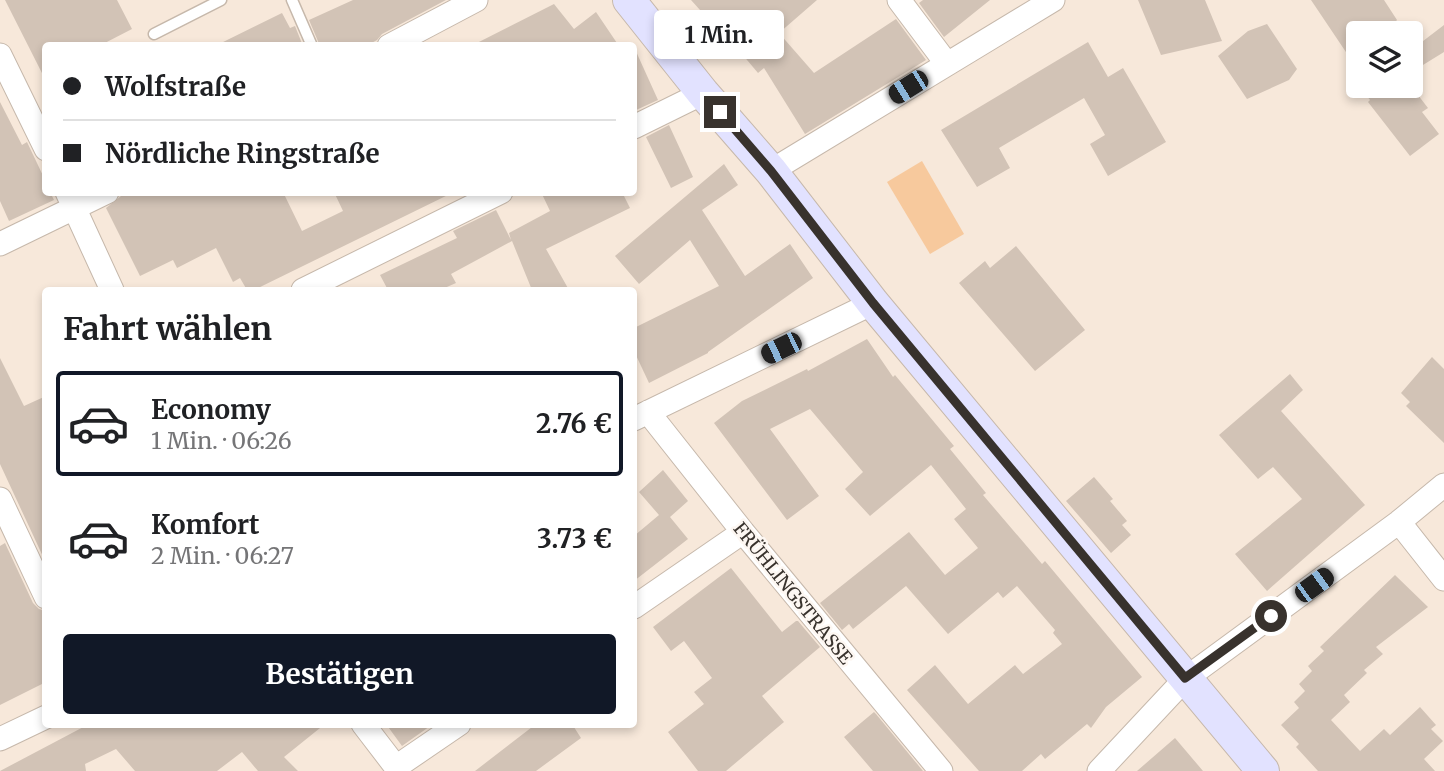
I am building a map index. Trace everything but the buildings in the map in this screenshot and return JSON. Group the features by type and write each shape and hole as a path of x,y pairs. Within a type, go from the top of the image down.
{"street":[{"path":"397,42 476,0"},
{"path":"629,0 703,93 771,171 873,303 1264,771"},
{"path":"899,0 947,64"},
{"path":"771,171 1053,0"},
{"path":"0,55 42,141"},
{"path":"637,126 703,93"},
{"path":"0,244 71,201 91,196"},
{"path":"309,287 494,196"},
{"path":"71,201 111,287"},
{"path":"641,415 873,303"},
{"name":"FRÜHLINGSTRASSE","path":"641,415 941,771"},
{"path":"1099,771 1185,678 1399,522 1444,485"},
{"path":"0,499 42,588"},
{"path":"1399,522 1444,579"},
{"path":"637,605 743,533"},
{"path":"0,739 42,719"},
{"path":"366,728 398,769 454,728"}],"lane":[{"path":"154,34 221,0"},
{"path":"292,0 310,42"}],"shaded area":[{"path":"922,161 964,234 930,254 887,182"}],"route":[{"path":"720,112 771,171 873,303 1185,678 1271,616"}]}
